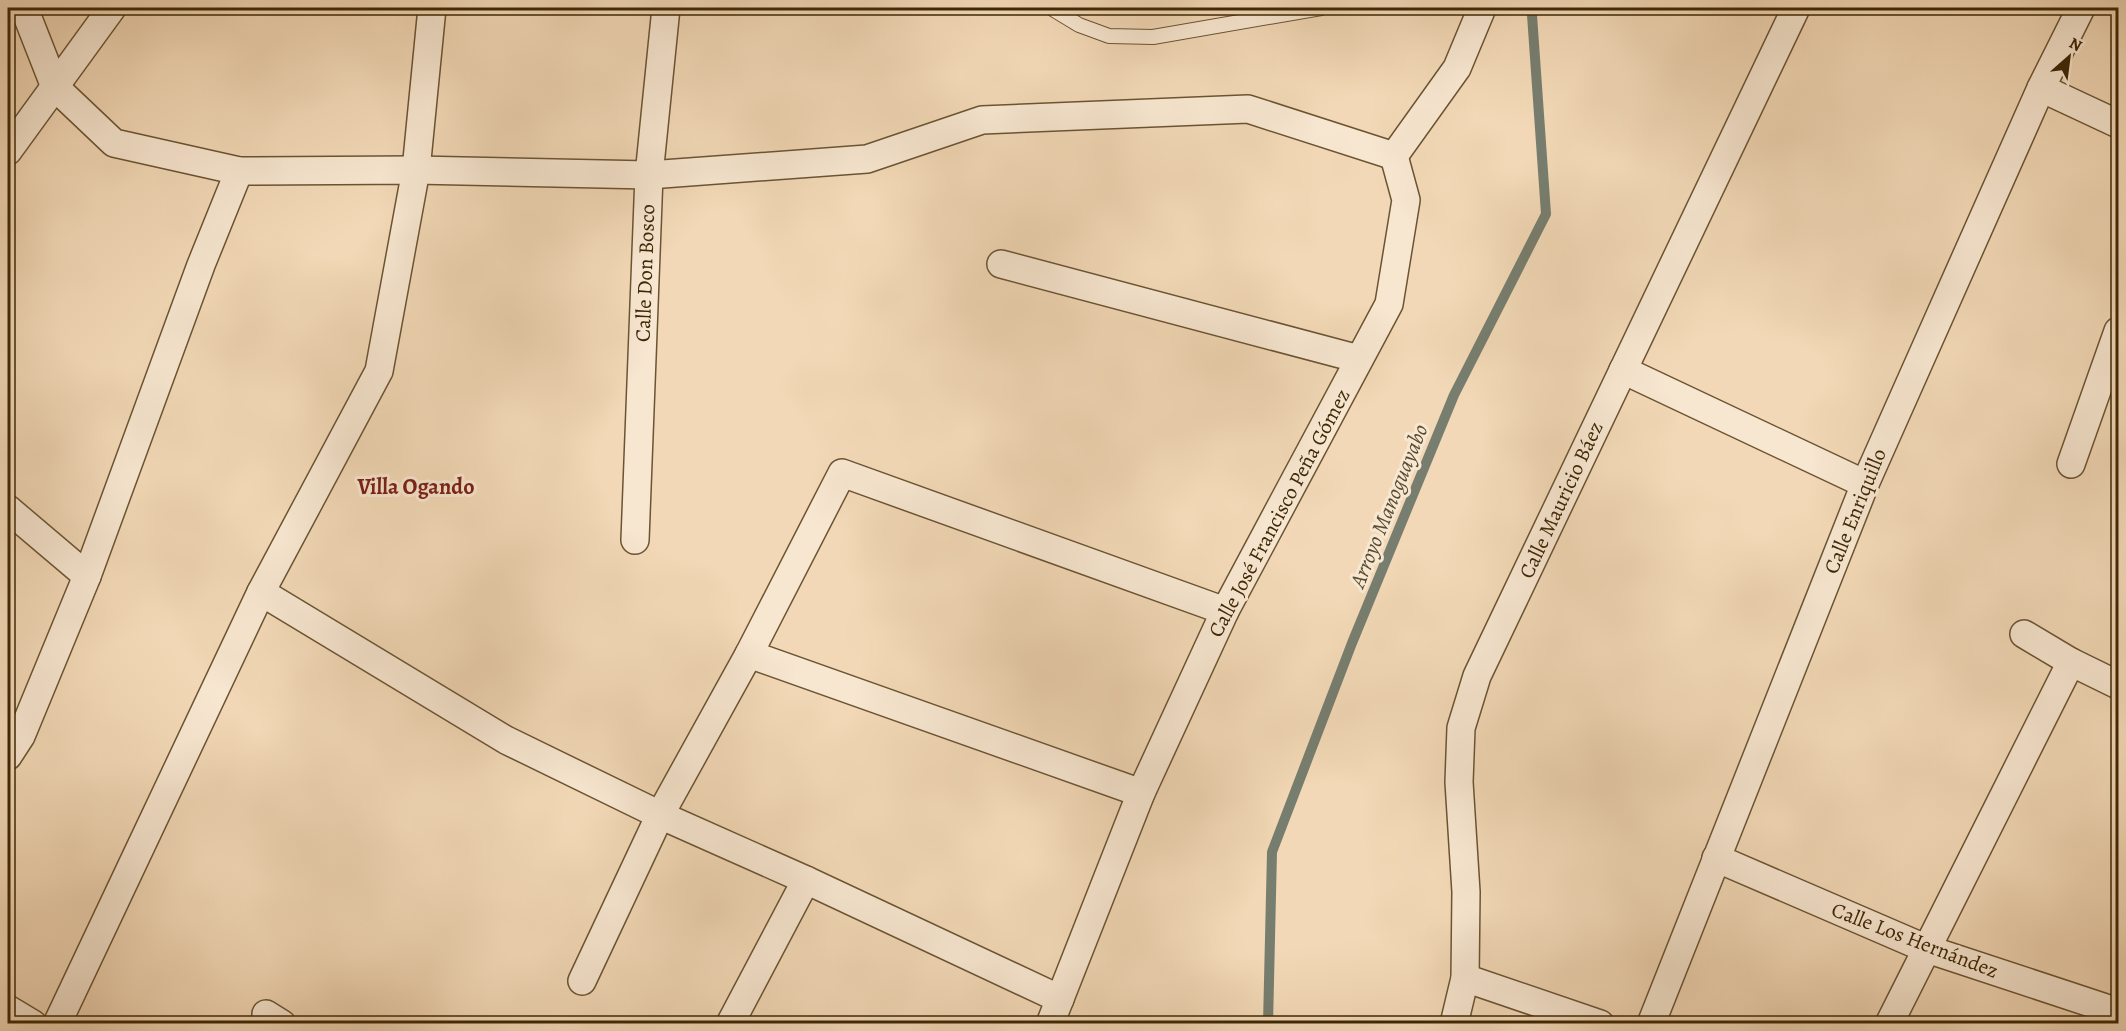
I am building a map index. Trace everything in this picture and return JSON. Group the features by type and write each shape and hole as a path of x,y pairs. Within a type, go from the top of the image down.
{"street":[{"path":"24,8 55,87 114,143 239,171 416,170 648,175 867,159 982,120 1248,109 1394,156 1457,68 1482,8"},
{"path":"8,151 112,8"},
{"path":"57,1023 261,592 379,371 416,170 432,8"},
{"name":"Calle Don Bosco","path":"635,540 648,175 666,8"},
{"name":"Calle Mauricio Báez","path":"1454,1023 1466,978 1466,892 1459,782 1461,728 1477,676 1796,8"},
{"name":"Calle Enriquillo","path":"1651,1023 1865,484 2041,88 2081,8"},
{"path":"2041,88 2118,124"},
{"name":"Calle José Francisco Peña Gómez","path":"1055,1011 1141,793 1225,611 1389,304 1406,200 1394,156"},
{"path":"8,756 21,736 87,576 201,265 239,171"},
{"path":"1001,264 1359,359"},
{"path":"2071,464 2118,331"},
{"path":"1623,370 1865,484"},
{"path":"582,981 660,814 749,654 842,473 1225,611"},
{"path":"8,509 87,576"},
{"path":"261,592 506,740 660,814 806,880 1055,1011"},
{"path":"2024,634 2118,686"},
{"path":"749,654 1141,793"},
{"path":"1889,1023 2071,662"},
{"name":"Calle Los Hernández","path":"1716,858 1927,949 2118,1012"},
{"path":"730,1023 806,880"},
{"path":"1466,978 1600,1023"},
{"path":"8,1009 33,1023"}],"lane":[{"path":"1051,8 1079,25 1109,36 1154,37 1321,8"}],"waterway":[{"name":"Arroyo Manoguayabo","path":"1268,1024 1272,852 1352,643 1454,395 1546,214 1532,15 1535,8"}],"district":[{"name":"Villa Ogando","path":"416,487"}]}
